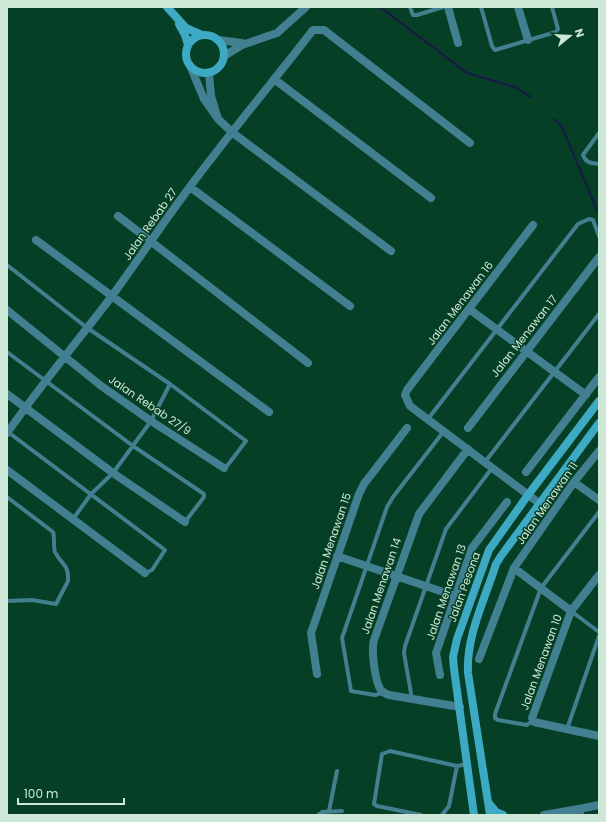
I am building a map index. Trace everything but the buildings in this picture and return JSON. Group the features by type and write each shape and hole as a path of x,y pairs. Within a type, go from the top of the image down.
{"street":[{"path":"167,7 183,31 188,45"},
{"path":"224,56 249,42 277,33 306,7"},
{"path":"448,7 458,43"},
{"path":"518,7 528,40"},
{"path":"173,15 186,28 202,35"},
{"name":"Jalan Rebab 27","path":"7,432 24,407 111,297 152,242 190,187 313,30 324,30 470,143"},
{"path":"249,42 234,43 219,40 211,35 202,35 192,39 188,45 186,57 204,100 218,119 232,133 391,251"},
{"path":"191,68 202,73 209,73 220,67 224,56 223,46 219,40"},
{"path":"209,73 211,96 218,119"},
{"path":"274,79 431,198"},
{"path":"190,187 350,306"},
{"path":"118,216 308,363"},
{"name":"Jalan Menawan 16","path":"428,419 410,406 406,395 407,390 533,225"},
{"path":"36,240 111,297 269,412"},
{"name":"Jalan Menawan 17","path":"468,428 599,257"},
{"path":"469,309 586,395"},
{"name":"Jalan Rebab 27/9","path":"7,310 65,357 151,421 224,468"},
{"path":"526,472 599,377"},
{"path":"7,394 113,473 185,522"},
{"name":"Jalan Pesona","path":"474,815 454,669 453,657 457,639 486,555 528,494 599,400"},
{"path":"428,419 539,503"},
{"name":"Jalan Pesona","path":"490,815 468,673 469,649 496,564 539,503 599,423"},
{"name":"Jalan Menawan 15","path":"317,674 311,633 337,556 364,484 407,428"},
{"name":"Jalan Menawan 14","path":"384,693 378,683 373,644 396,577 422,510 468,449"},
{"name":"Jalan Menawan 11","path":"479,658 514,568 574,482 599,451"},
{"path":"7,470 145,574"},
{"path":"574,482 599,500"},
{"name":"Jalan Menawan 13","path":"440,675 436,653 474,544 507,502"},
{"path":"337,556 456,596"},
{"path":"514,568 571,611"},
{"name":"Jalan Menawan 10","path":"599,575 571,611 532,721 599,736"},
{"path":"384,693 460,707"},
{"path":"488,801 496,812 503,815"},
{"path":"469,815 473,805"},
{"path":"544,815 579,812 599,805"}],"lane":[{"path":"410,7 413,14 417,15 443,7"},
{"path":"481,7 492,46 495,50 556,32 558,29 552,7"},
{"path":"599,133 583,155 585,160 589,163 599,164"},
{"path":"428,419 578,224 589,219 592,220 599,236"},
{"path":"7,264 86,327 170,384 246,441 224,468"},
{"path":"412,699 404,650 446,529 555,372 599,314"},
{"path":"7,352 132,446 204,494 204,497 185,522"},
{"path":"73,519 91,494 113,473 151,421 170,384"},
{"path":"384,693 375,695 351,691 342,642 390,500 444,431"},
{"path":"7,432 165,550 152,570 145,574"},
{"path":"7,497 51,530 55,538 56,552 66,564 69,577 68,582 56,604 32,600 7,601"},
{"path":"532,721 528,726 495,718 541,588 599,512"},
{"path":"571,611 599,632"},
{"path":"567,729 599,636"},
{"path":"421,815 377,806 374,804 382,754 390,751 457,766 467,764"},
{"path":"442,815 449,806 457,766"},
{"path":"329,811 337,771"},
{"path":"318,815 322,812 342,811"}],"waterway":[{"path":"380,7 467,73 515,87 531,97"},
{"path":"554,119 562,127 599,215"}]}
